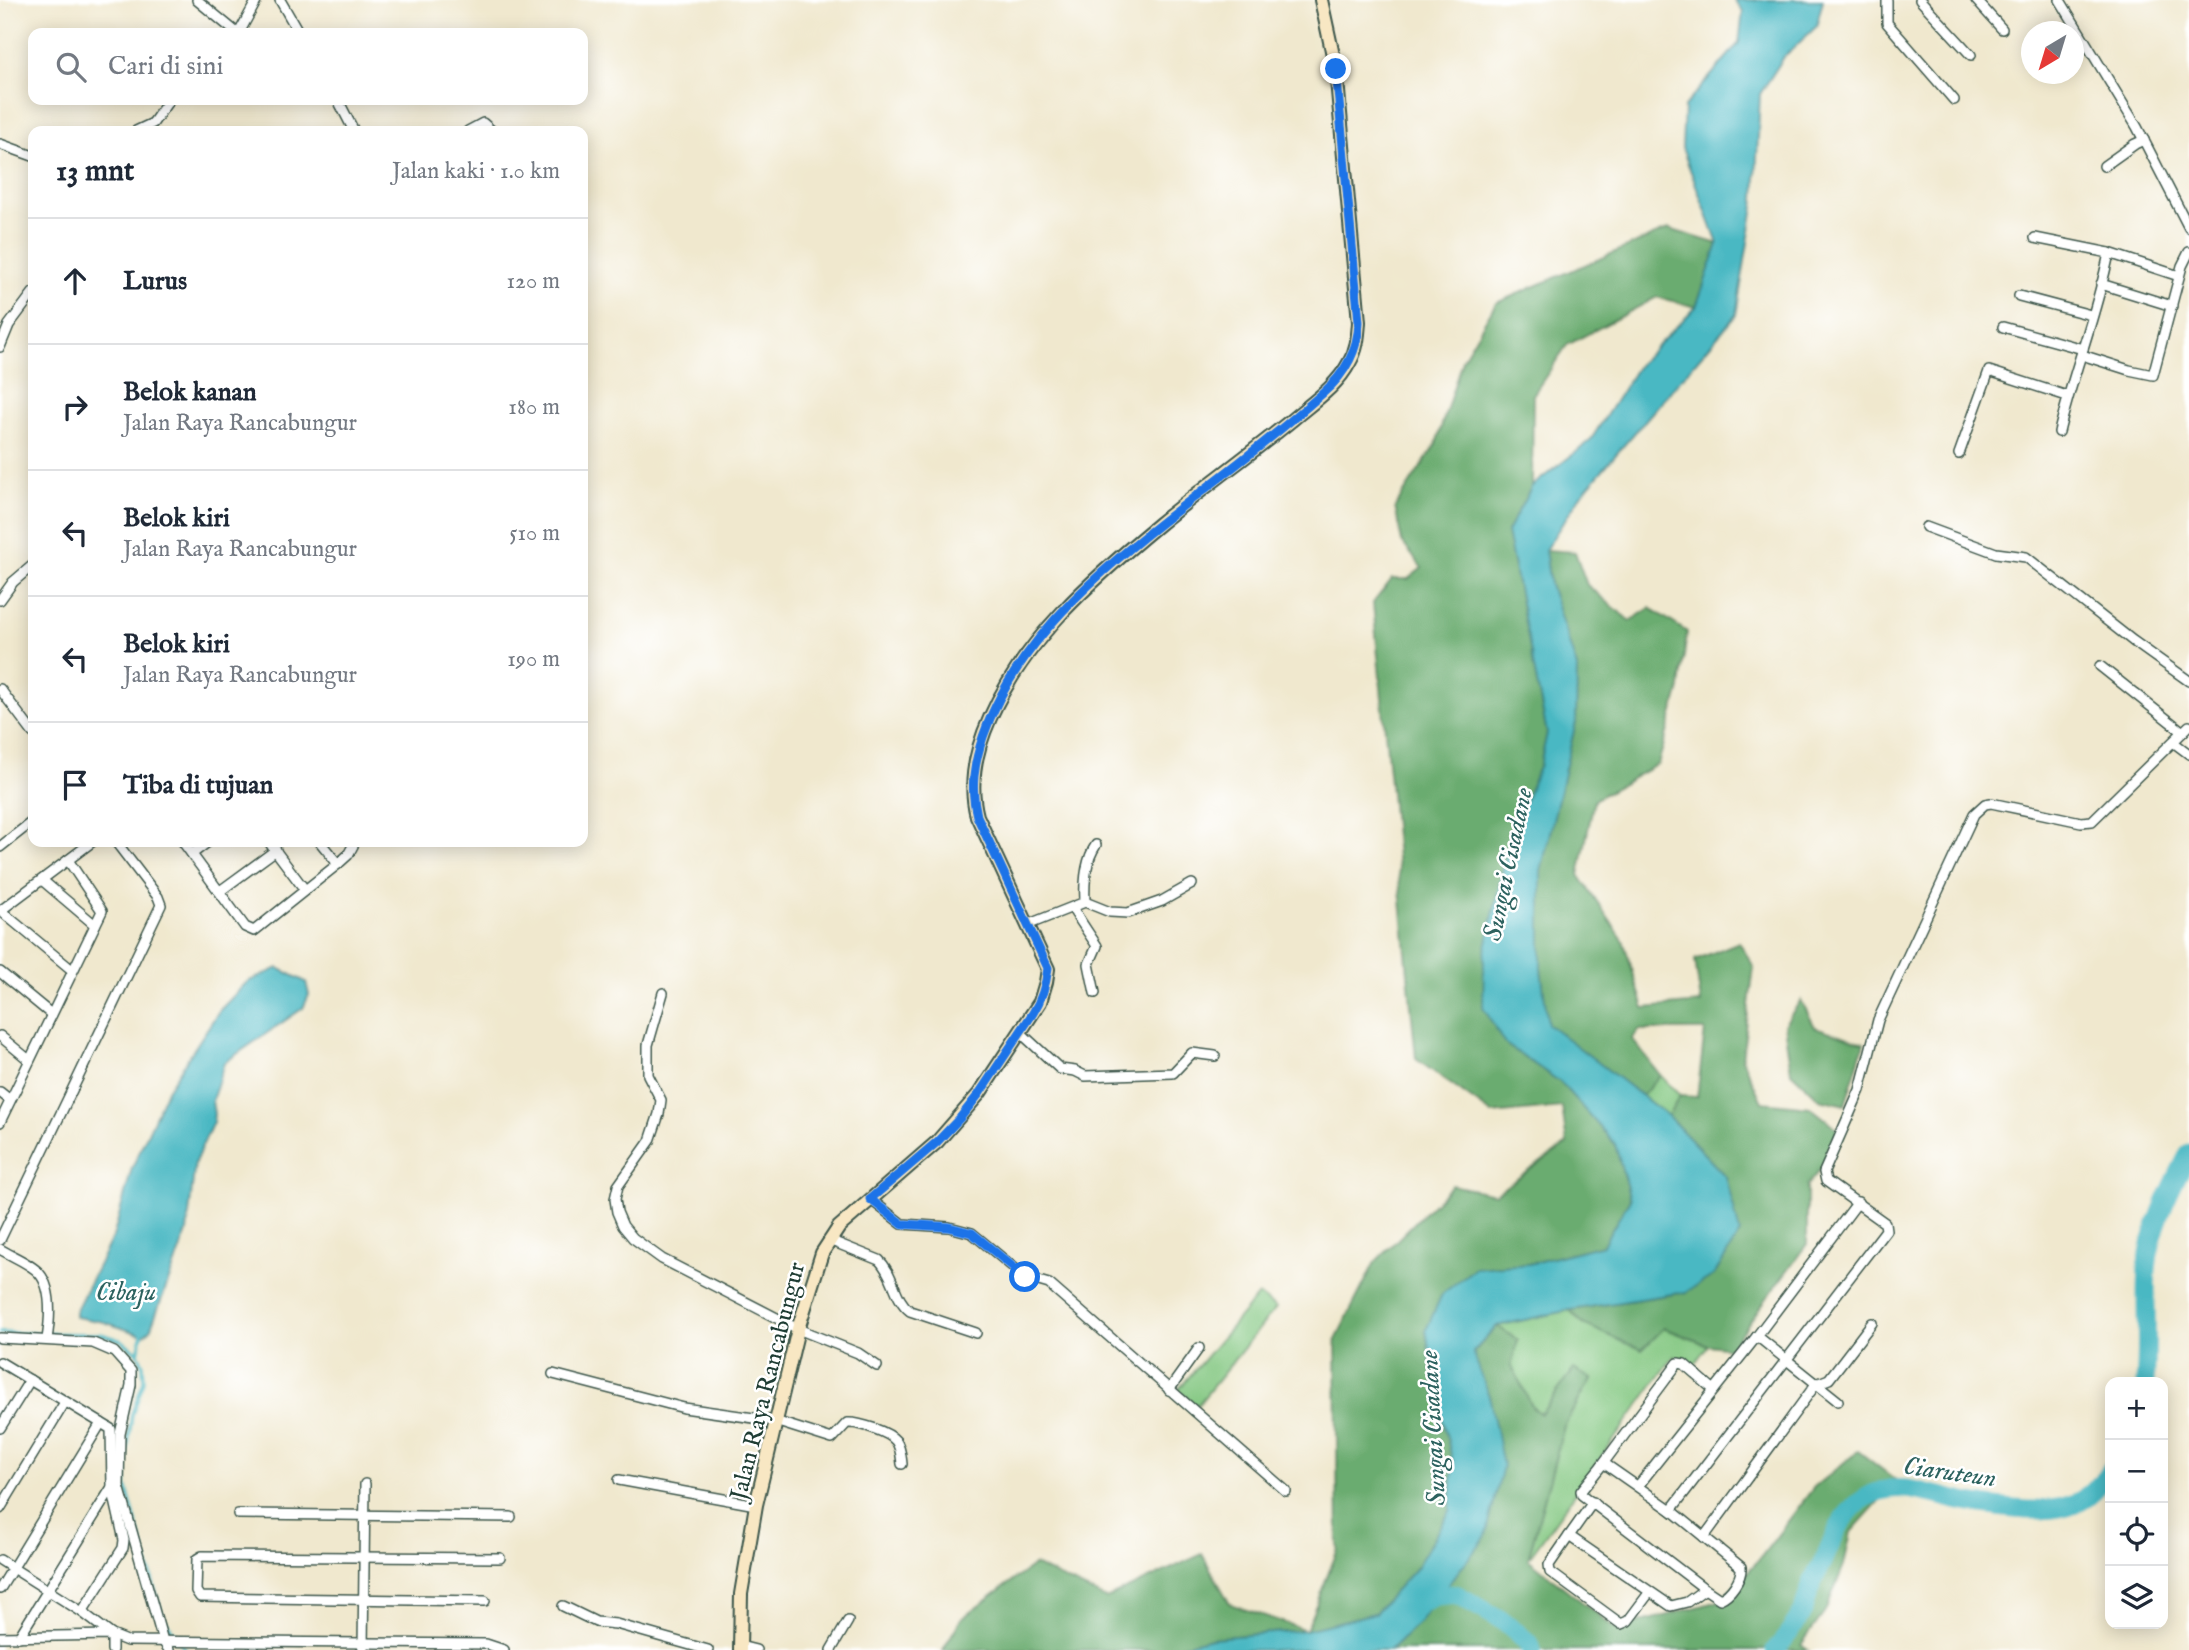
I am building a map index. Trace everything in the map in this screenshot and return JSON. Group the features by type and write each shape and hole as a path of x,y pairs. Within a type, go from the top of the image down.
{"main road":[{"name":"Jalan Raya Rancabungur","path":"740,1648 741,1594 756,1505 798,1329 822,1253 839,1227 937,1142 960,1118 1021,1033 1040,1002 1046,982 1048,968 977,816 974,803 973,777 977,753 1003,690 1032,646 1076,598 1159,524 1329,388 1343,373 1356,348 1359,322 1336,69 1321,0"}],"street":[{"path":"197,0 232,28"},
{"path":"241,28 257,0"},
{"path":"280,0 296,28"},
{"path":"1887,0 1887,23 1954,100"},
{"path":"1920,0 1970,55"},
{"path":"1976,0 2002,29"},
{"path":"2060,0 2144,140 2189,228"},
{"path":"147,126 153,123 166,105"},
{"path":"341,105 351,126"},
{"path":"2105,166 2144,140"},
{"path":"0,144 28,154"},
{"path":"2035,238 2109,253 2179,276"},
{"path":"2003,327 2083,352 2129,370 2153,375 2179,276 2189,252"},
{"path":"2059,432 2109,253"},
{"path":"2101,284 2172,306"},
{"path":"2019,296 2091,315"},
{"path":"0,347 9,325 28,300"},
{"path":"1959,454 1989,371 2067,396"},
{"path":"1926,527 1996,553 2026,557 2189,681"},
{"path":"0,600 13,582 28,569"},
{"path":"1671,1510 1886,1230 1885,1223 1826,1181 1824,1172 1860,1090 1878,1020 1974,814 1984,804 1992,803 2092,821 2186,729 2100,666"},
{"path":"0,689 28,726"},
{"path":"2173,742 2189,754"},
{"path":"0,847 28,825"},
{"path":"1085,902 1086,875 1090,855 1096,845"},
{"path":"72,970 0,911 85,847"},
{"path":"0,1238 161,905 158,897 120,847"},
{"path":"186,847 246,927 254,931 338,864 352,847"},
{"path":"192,855 202,847"},
{"path":"220,891 272,847"},
{"path":"274,847 305,890"},
{"path":"324,847 338,864"},
{"path":"0,1122 102,911 68,860"},
{"path":"42,880 95,925"},
{"path":"1027,925 1085,902 1110,912 1128,914 1162,901 1192,884"},
{"path":"1072,908 1097,946 1089,964 1095,993"},
{"path":"0,972 51,1014"},
{"path":"663,993 648,1045 648,1075 661,1100 659,1114 650,1141 618,1186 615,1199 623,1226 645,1248 798,1329 858,1353 877,1366"},
{"path":"1021,1033 1060,1069 1075,1071 1085,1076 1173,1073 1192,1053 1215,1056"},
{"path":"0,1036 29,1060"},
{"path":"0,1092 10,1100"},
{"path":"870,1199 902,1224 949,1227 972,1233 1025,1277 1049,1284 1286,1491"},
{"path":"1638,1486 1757,1336 1857,1202"},
{"path":"829,1240 879,1260 885,1266 904,1306 910,1311 975,1334"},
{"path":"0,1249 38,1272 43,1281 50,1320 47,1339"},
{"path":"1704,1537 1816,1384 1829,1378 1872,1323"},
{"path":"1757,1336 1838,1401"},
{"path":"0,1338 93,1343 114,1352 131,1371 131,1385 120,1434 119,1486 167,1644"},
{"path":"1169,1390 1199,1348"},
{"path":"0,1362 111,1429 112,1487 124,1541 123,1548 82,1612"},
{"path":"1602,1465 1608,1465 1638,1486 1733,1559 1742,1571 1724,1597 1720,1599 1705,1589 1582,1495 1581,1491 1678,1363 1684,1364 1714,1390"},
{"path":"552,1374 684,1408 775,1421 832,1439 836,1438 847,1423 863,1424 893,1437 900,1448 902,1464"},
{"path":"0,1428 30,1380"},
{"path":"0,1509 65,1402"},
{"path":"0,1588 101,1423"},
{"path":"619,1480 756,1505"},
{"path":"363,1646 365,1484"},
{"path":"19,1637 112,1487"},
{"path":"1592,1502 1549,1565 1550,1572 1621,1624 1625,1624 1649,1593"},
{"path":"238,1514 511,1517"},
{"path":"1569,1536 1671,1606 1679,1605 1705,1589"},
{"path":"485,1601 200,1597 195,1591 197,1559 202,1556 500,1558"},
{"path":"0,1560 82,1612 112,1635 127,1641 167,1644 189,1642 363,1646 486,1644 504,1650"},
{"path":"563,1606 596,1622 617,1624 708,1650"},
{"path":"831,1650 848,1621"},
{"path":"0,1637 112,1635"},
{"path":"112,1635 112,1650"},
{"path":"740,1648 755,1650"}],"green space":[{"path":"1669,229 1718,244 1696,307 1657,297 1567,345 1533,395 1532,486 1507,532 1547,733 1540,765 1510,836 1504,1043 1560,1082 1615,1144 1630,1199 1603,1245 1529,1264 1475,1268 1426,1330 1436,1393 1453,1462 1450,1511 1416,1568 1375,1613 1306,1630 1338,1549 1336,1339 1375,1262 1452,1185 1495,1194 1567,1144 1562,1107 1492,1114 1416,1059 1373,603 1392,579 1408,579 1422,568 1402,542 1395,507 1436,444 1462,360 1496,303"},
{"path":"1545,550 1575,552 1587,585 1630,621 1650,608 1687,632 1680,688 1658,764 1594,800 1579,875 1623,940 1644,1008 1701,1003 1695,960 1739,942 1754,967 1742,1059 1762,1102 1810,1107 1838,1129 1833,1154 1807,1185 1807,1244 1730,1348 1708,1345 1664,1328 1642,1350 1583,1324 1570,1310 1687,1292 1726,1177 1668,1116 1680,1096 1697,1097 1705,1030 1639,1030 1632,1039 1660,1075 1642,1096 1547,1024 1541,969 1541,871 1576,722 1577,668 1550,585"},
{"path":"1801,1000 1815,1027 1864,1043 1845,1105 1820,1099 1791,1072 1784,1025"},
{"path":"1660,1075 1680,1096 1668,1116 1642,1096"},
{"path":"1258,1295 1276,1308 1197,1406 1178,1390"},
{"path":"1570,1310 1583,1324 1664,1328 1708,1345 1692,1367 1674,1356 1528,1559 1564,1426 1591,1379 1574,1370 1541,1414 1533,1407 1520,1386 1497,1326"},
{"path":"1497,1326 1518,1340 1511,1365 1533,1408 1541,1414 1574,1369 1591,1379 1564,1426 1528,1559 1616,1629 1719,1601 1758,1561 1814,1487 1858,1451 1897,1481 1851,1532 1844,1565 1825,1612 1801,1645 1808,1650 1390,1650 1419,1622 1490,1399 1473,1353"},
{"path":"1202,1554 1230,1604 1306,1630 1212,1638 1161,1650 943,1650 961,1619 1034,1565 1106,1599"}],"water":[{"name":"Sungai Cisadane","path":"1734,0 1823,0 1816,27 1784,57 1760,94 1755,200 1736,315 1581,495 1545,550 1550,585 1577,668 1576,722 1541,871 1541,969 1548,1024 1668,1116 1726,1177 1740,1233 1714,1275 1686,1292 1570,1310 1497,1326 1473,1352 1490,1399 1503,1466 1486,1536 1419,1622 1390,1650 1161,1650 1212,1638 1306,1630 1375,1613 1416,1568 1450,1511 1453,1462 1436,1393 1426,1330 1442,1294 1475,1268 1529,1264 1603,1245 1630,1199 1615,1144 1560,1082 1504,1043 1483,1007 1484,956 1510,836 1540,765 1547,733 1507,532 1532,486 1590,441 1639,364 1696,307 1718,244 1682,148 1684,107 1739,43 1743,11"},
{"name":"Cibaju","path":"278,968 306,982 309,995 303,1008 224,1063 212,1101 213,1122 195,1162 187,1232 150,1330 140,1334 104,1322 75,1317 75,1312 114,1234 132,1168 167,1090 219,1011 247,982"}],"waterway":[{"name":"Ciaruteun","path":"2145,1377 2146,1283 2149,1254 2162,1209 2189,1153"},
{"path":"138,1353 143,1330"},
{"path":"0,1333 101,1334 121,1340 138,1353 143,1365 144,1381 132,1414 126,1459 126,1486 162,1616 186,1650"},
{"name":"Ciaruteun","path":"1775,1650 1803,1611 1812,1583 1840,1525 1851,1510 1867,1497 1891,1489 1903,1489 1996,1507 2047,1510 2077,1502 2093,1492 2105,1477"},
{"name":"Ciaruteun","path":"1415,1606 1436,1596 1456,1594 1505,1622 1528,1642 1532,1650"}],"route":[{"path":"1025,1277 972,1233 949,1227 902,1224 870,1199 937,1142 960,1118 1021,1033 1044,992 1048,968 977,816 972,789 977,753 986,726 1019,663 1076,598 1159,524 1323,393 1350,362 1356,348 1359,322 1336,69"}]}
